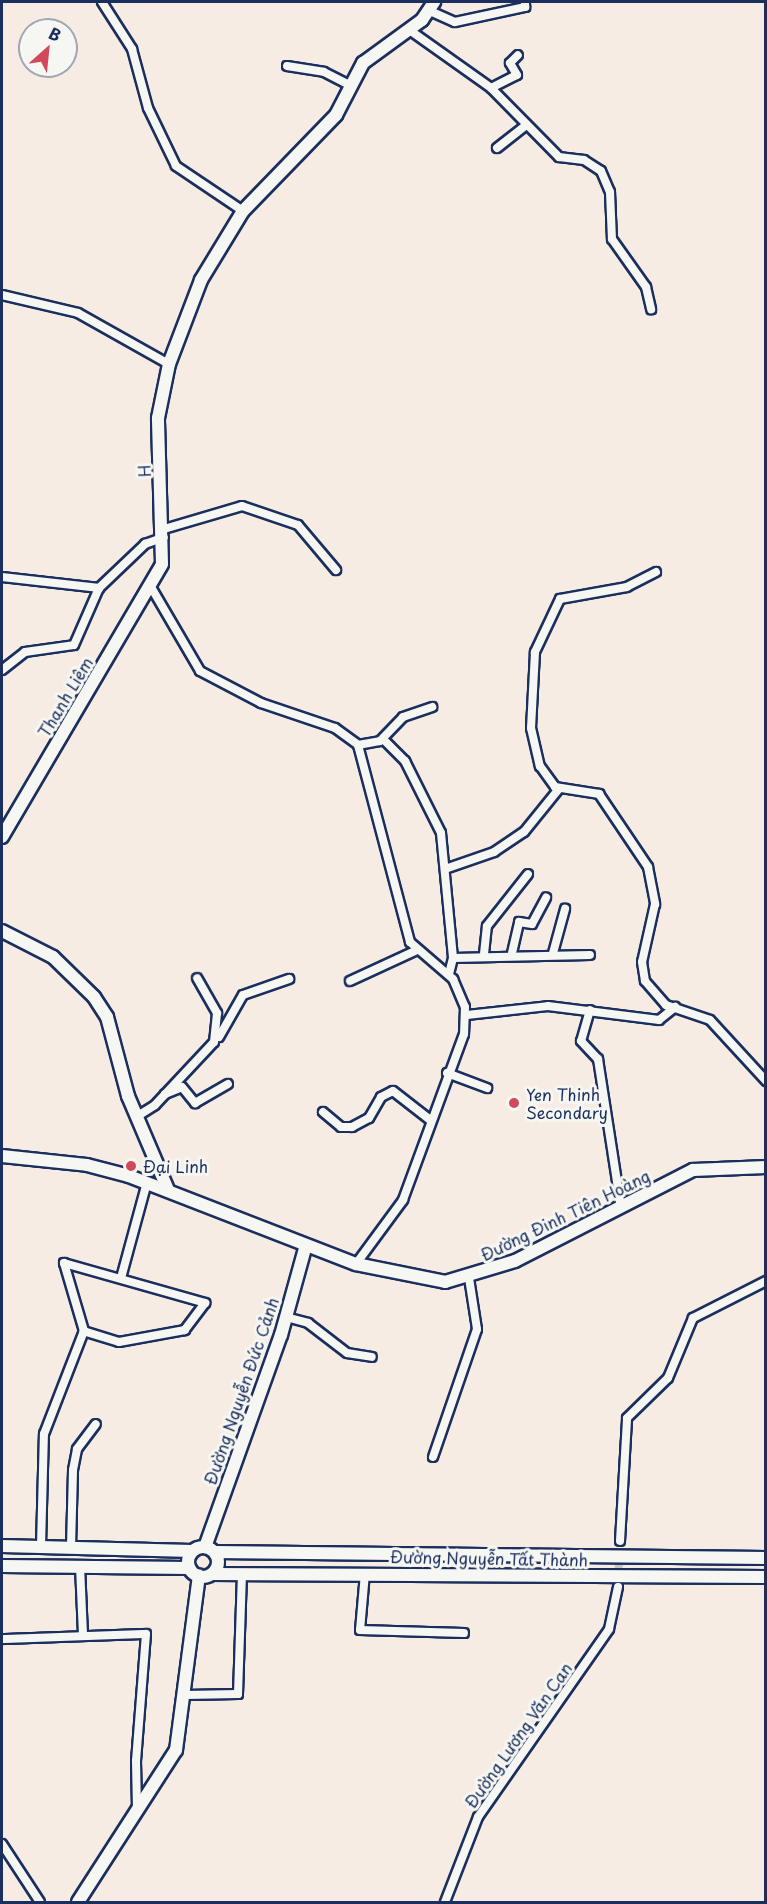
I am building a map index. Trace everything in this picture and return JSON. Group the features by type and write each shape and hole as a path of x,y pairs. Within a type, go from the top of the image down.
{"main road":[{"name":"H","path":"158,575 164,533 158,418 169,364 201,280 243,211 336,115 363,63 408,29 432,6"},
{"name":"Thanh Liêm","path":"2,837 158,575"},
{"path":"2,931 53,957 94,997 107,1017 136,1117 168,1190"},
{"name":"Đường Đinh Tiên Hoàng","path":"2,1156 87,1165 147,1182 356,1264 424,1281 469,1278 515,1262 693,1170 765,1167"},
{"name":"Đường Nguyễn Đức Cảnh","path":"210,1549 286,1317 306,1245"},
{"path":"2,1546 192,1551 210,1549 218,1564 206,1575 173,1759 78,1902"},
{"name":"Đường Nguyễn Tất Thành","path":"210,1549 765,1558"},
{"path":"189,1568 192,1551"},
{"path":"523,1553 524,1575"},
{"path":"2,1566 189,1568 206,1575"},
{"name":"Đường Nguyễn Tất Thành","path":"206,1575 365,1573 765,1577"}],"street":[{"path":"102,2 132,49 148,108 176,166 243,211"},
{"path":"432,6 455,22 525,7 525,2"},
{"path":"408,29 491,88 558,156 584,160 601,171 610,192 612,239 646,286 651,309"},
{"path":"491,88 517,75 510,63 518,55"},
{"path":"287,66 324,72 352,86"},
{"path":"497,148 526,125"},
{"path":"2,295 78,313 169,364"},
{"path":"2,670 26,652 74,645 99,588 145,544 164,533 242,506 298,525 336,570"},
{"path":"656,572 627,587 561,597 537,641 531,728 540,766 558,790 599,794 614,824 642,855 655,904 643,972 660,1000 710,1020 765,1081"},
{"path":"2,577 99,588"},
{"path":"151,587 200,671 261,703 335,728 358,745 415,951 448,974 467,1015 429,1119 404,1200 356,1264"},
{"path":"358,745 384,740 403,717 432,707"},
{"path":"384,740 405,761 435,814 445,869 453,958 448,974"},
{"path":"445,869 494,852 524,832 558,790"},
{"path":"484,954 487,926 528,874"},
{"path":"512,953 519,922 532,924 546,898"},
{"path":"553,953 566,909"},
{"path":"350,981 415,951"},
{"path":"453,958 512,953 590,955"},
{"path":"198,978 217,1013 214,1042"},
{"path":"136,1117 163,1096 214,1042 243,995 289,979"},
{"path":"467,1015 548,1006 659,1020 675,1007"},
{"path":"591,1010 581,1041 598,1059 621,1207"},
{"path":"447,1073 487,1088"},
{"path":"163,1096 182,1087 195,1103 228,1084"},
{"path":"323,1112 341,1127 352,1127 369,1118 381,1097 393,1091 429,1119"},
{"path":"121,1278 147,1182"},
{"path":"41,1546 44,1434 84,1331 64,1263 205,1303 185,1330 119,1342 84,1331"},
{"path":"433,1457 477,1329 469,1278"},
{"path":"620,1541 627,1418 668,1378 693,1318 765,1281"},
{"path":"286,1317 308,1323 347,1353 372,1357"},
{"path":"71,1547 73,1470 77,1449 96,1424"},
{"path":"80,1566 83,1636"},
{"path":"185,1695 238,1694 242,1573"},
{"path":"365,1573 360,1630 464,1633"},
{"name":"Đường Lương Văn Can","path":"445,1902 478,1817 609,1629 618,1587"},
{"path":"2,1639 146,1634 136,1761 137,1811"},
{"path":"2,1844 40,1902"}],"tunnel":[{"path":"618,1581 620,1541"}],"place":[{"name":"Yen Thinh Secondary","path":"514,1103"},
{"name":"Đại Linh","path":"131,1166"}]}
